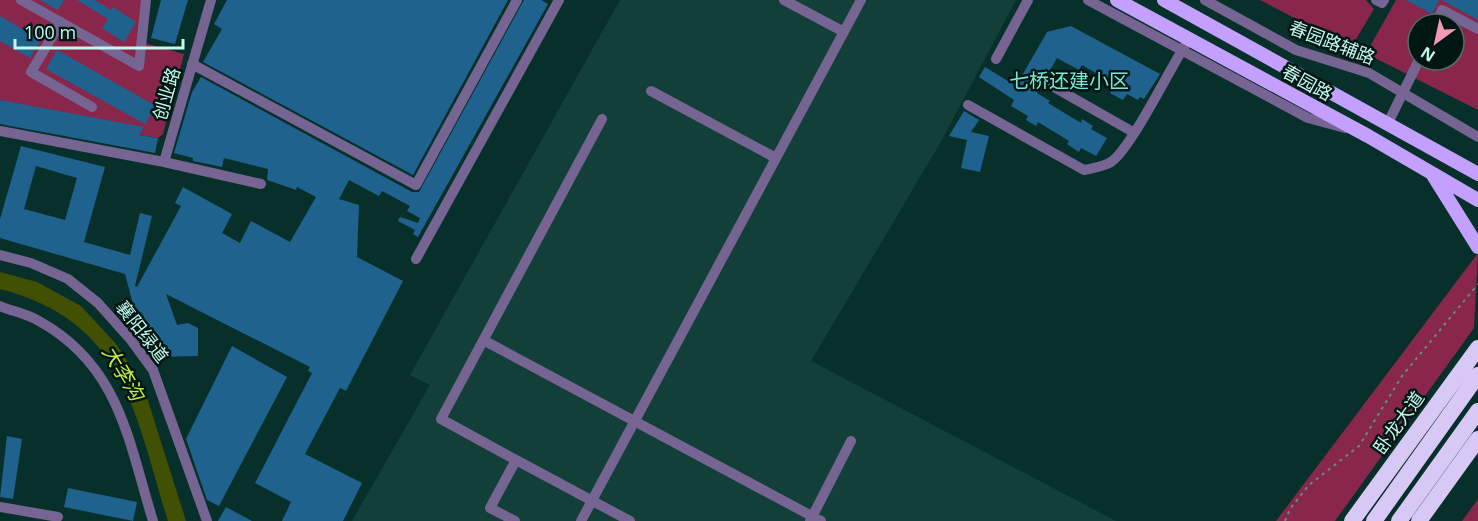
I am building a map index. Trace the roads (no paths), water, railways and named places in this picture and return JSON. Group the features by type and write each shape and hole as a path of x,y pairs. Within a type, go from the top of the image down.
{"highway":[{"name":"卧龙大道","path":"1352,521 1478,348"},
{"path":"1374,521 1478,375"},
{"path":"1399,521 1478,411"},
{"path":"1419,521 1478,440"}],"main road":[{"name":"春园路","path":"1117,0 1186,45 1359,131 1478,200"},
{"name":"春园路","path":"1164,0 1478,174"},
{"path":"1458,161 1478,165"},
{"path":"1432,174 1478,247"}],"street":[{"path":"21,0 139,66 146,0"},
{"name":"创业路","path":"164,162 211,0"},
{"path":"192,64 416,185 517,0"},
{"path":"416,259 559,0"},
{"path":"784,0 844,32"},
{"path":"581,521 861,0"},
{"path":"996,59 1028,0"},
{"path":"968,105 1084,170 1113,161 1186,45 1088,0"},
{"name":"春园路辅路","path":"1205,0 1296,50 1369,73 1478,137"},
{"path":"1376,0 1382,3 1384,0"},
{"path":"61,22 31,72 92,107"},
{"path":"1388,123 1413,72"},
{"path":"1052,86 1133,132"},
{"path":"651,91 776,158"},
{"path":"602,119 441,419 630,521"},
{"path":"0,131 164,162 261,184"},
{"name":"襄阳绿道","path":"0,255 31,263 68,279 98,303 131,340 153,369 207,521"},
{"path":"0,306 39,321 84,355 99,371 119,409 153,521"},
{"path":"484,341 814,519 851,441"},
{"path":"515,521 490,508 516,460"},
{"path":"0,507 58,516"}],"water":[{"name":"大李沟","path":"0,272 37,282 81,306 117,345 144,388 186,521 168,521 133,409 118,377 99,348 74,324 42,304 0,289"}],"district":[{"name":"七桥还建小区","path":"1069,81"}]}
